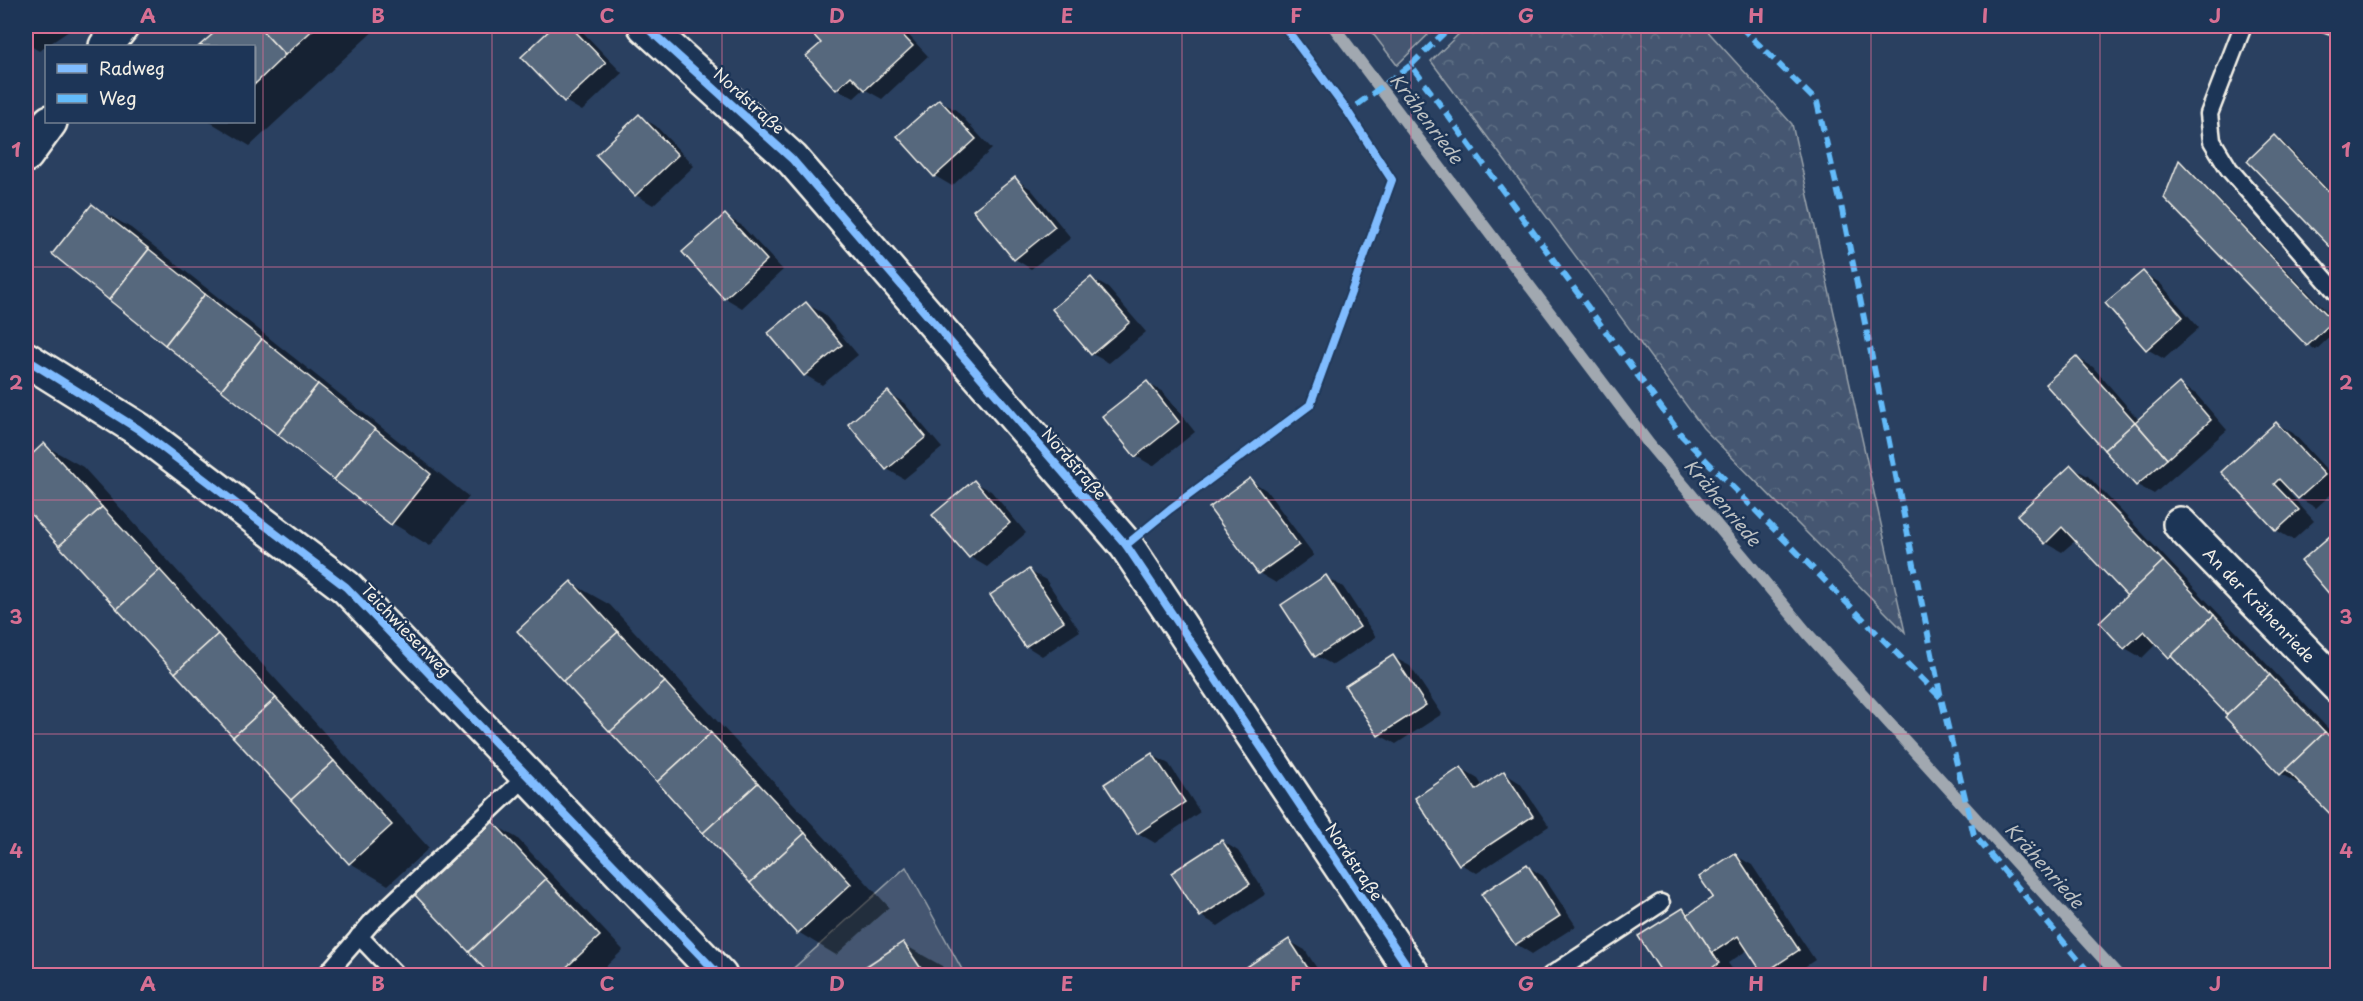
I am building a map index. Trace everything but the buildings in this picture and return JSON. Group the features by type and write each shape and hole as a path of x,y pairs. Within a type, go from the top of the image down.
{"street":[{"path":"107,45 122,26"},
{"name":"Nordstraße","path":"645,26 792,159 1126,545 1414,975"},
{"path":"26,155 49,123"},
{"name":"Teichwiesenweg","path":"26,359 138,429 346,587 720,975"},
{"name":"An der Krähenriede","path":"2180,524 2337,686"}],"lane":[{"path":"2242,26 2209,114 2212,141 2229,169 2337,294"},
{"path":"325,975 359,936 528,776"},
{"path":"1550,975 1661,903"},
{"path":"359,936 397,975"}],"green space":[{"path":"1367,26 1437,26 1397,65"},
{"path":"1467,26 1703,26 1792,124 1905,632 1703,428 1431,61"},
{"path":"906,867 965,975 926,975 903,942 852,975 786,975"}],"waterway":[{"name":"Krähenriede","path":"1333,26 1649,444 1808,634 2119,976"}],"marked path":[{"path":"1411,65 1451,26"},
{"path":"1740,26 1817,102 1841,205 1941,698 1974,835 2092,976"},
{"path":"1357,105 1411,65 1682,436 1941,698"}],"cycle path":[{"path":"645,26 792,159 1126,545 1414,976"},
{"path":"1126,545 1170,509 1310,405 1392,180 1348,112 1284,26"},
{"path":"26,359 138,429 346,587 720,976"}]}
